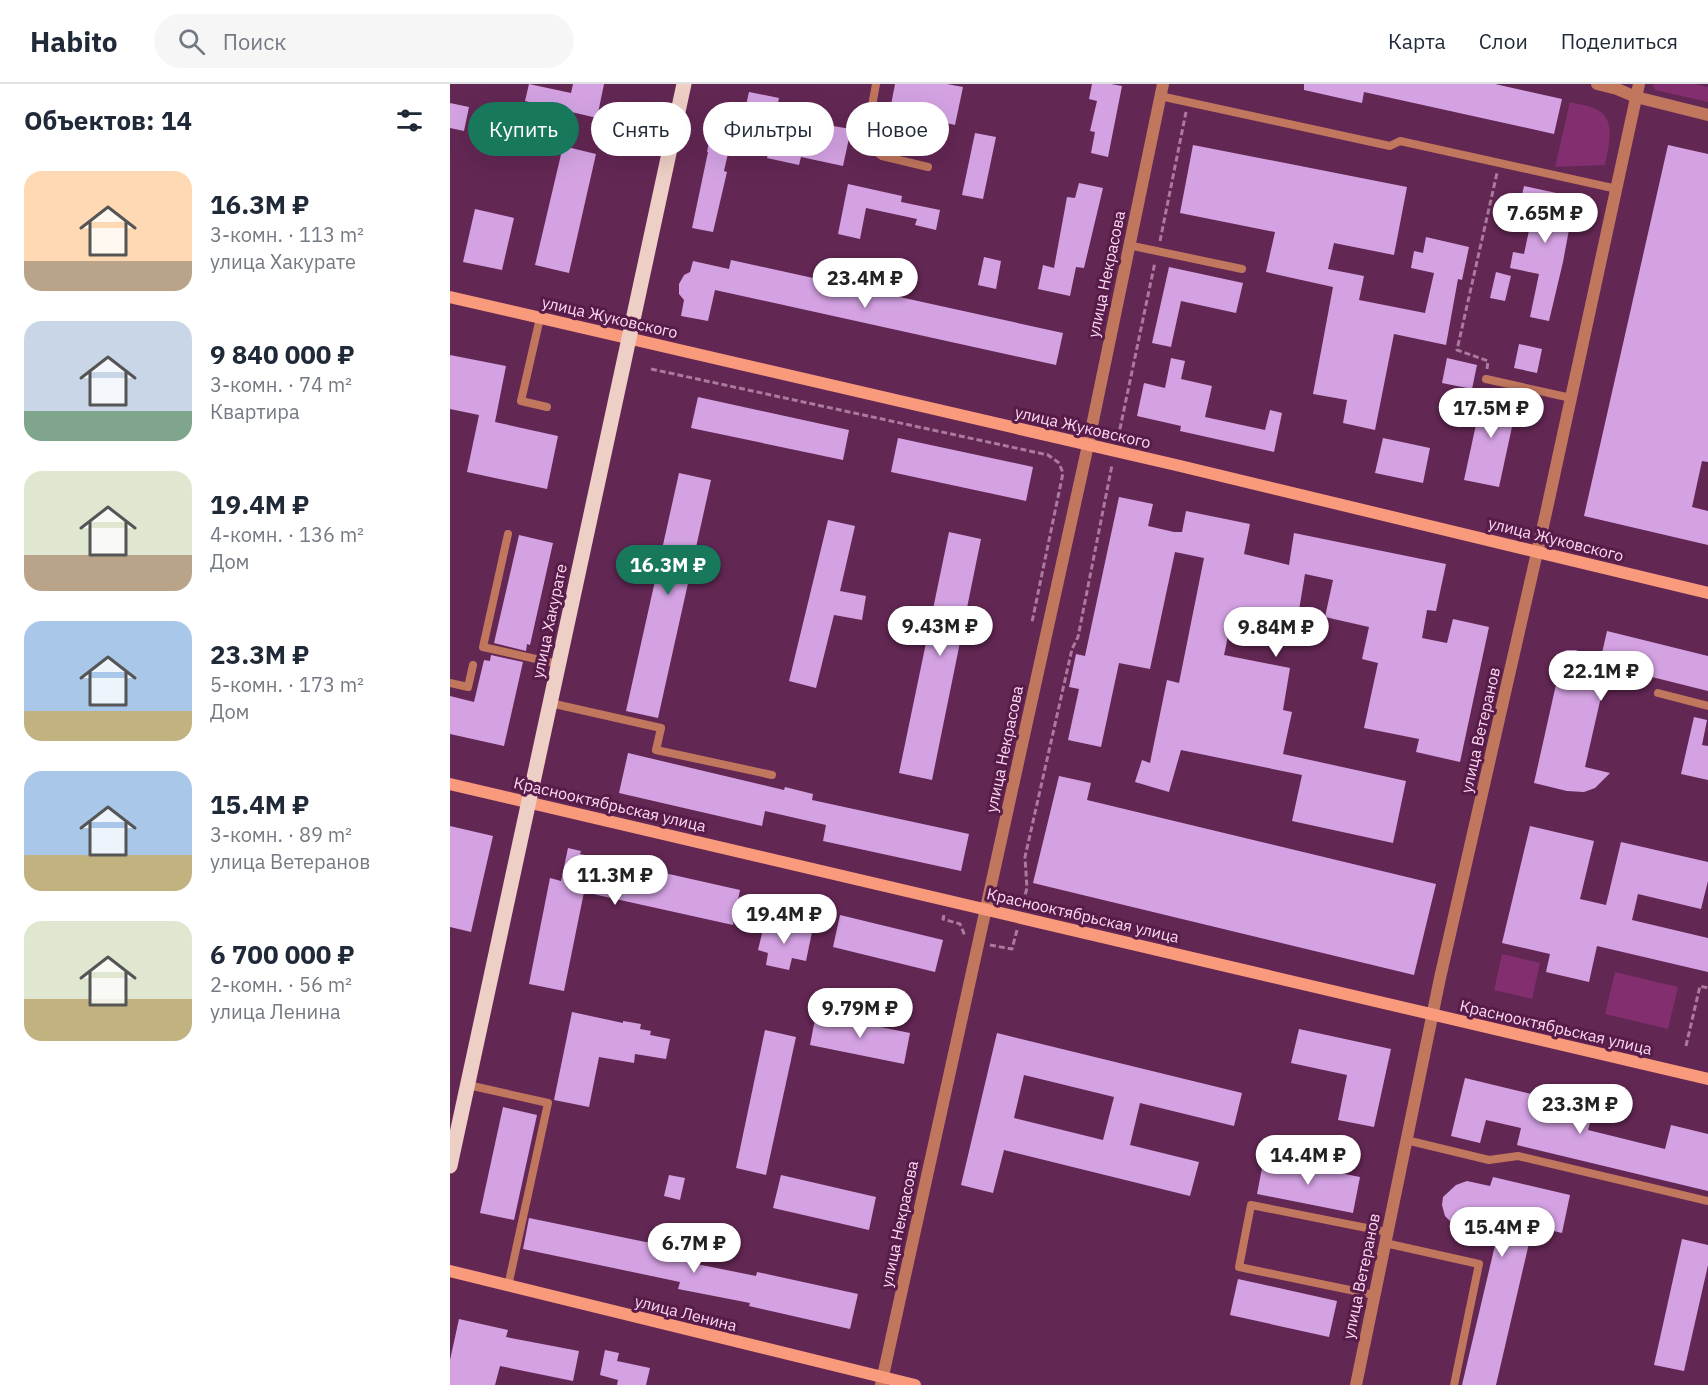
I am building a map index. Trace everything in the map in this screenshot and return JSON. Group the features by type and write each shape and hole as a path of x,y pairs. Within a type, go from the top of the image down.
{"main road":[{"name":"улица Хакурате","path":"450,1166 684,84"}],"street":[{"path":"1597,84 1617,89 1636,98 1708,115"},
{"name":"улица Ветеранов","path":"1356,1385 1433,1015 1538,552 1639,84"},
{"name":"улица Некрасова","path":"882,1381 1088,445 1162,90"},
{"name":"улица Жуковского","path":"450,297 1116,451 1708,593"},
{"name":"Краснооктябрьская улица","path":"450,784 1708,1079"},
{"name":"улица Ленина","path":"450,1271 882,1381 915,1385"}],"lane":[{"path":"876,84 865,144 882,156 928,167"},
{"path":"1162,90 1188,102 1390,146 1400,141 1617,189"},
{"path":"1128,245 1242,269"},
{"path":"540,318 522,401 547,407"},
{"path":"1486,379 1571,398"},
{"path":"508,534 483,647 558,664"},
{"path":"450,683 468,687 473,665"},
{"path":"1658,693 1708,705"},
{"path":"550,703 660,728 656,750 772,775"},
{"path":"468,1085 548,1103 508,1286"},
{"path":"1406,1140 1489,1160 1518,1156 1708,1201"},
{"path":"1374,1296 1239,1267 1251,1205 1386,1237 1479,1264 1454,1385"}],"path":[{"path":"947,900 943,919 960,924 967,939 1012,949 1027,888 1025,857 1072,649 1078,637 1107,486 1188,102"},
{"path":"1486,379 1488,361 1457,350 1499,163"},
{"path":"651,369 1048,454 1059,463 1063,472 1030,633"},
{"path":"1686,1046 1700,986 1708,988"}],"shaded area":[{"path":"1653,84 1694,84 1708,87 1708,102 1655,90"},
{"path":"1570,102 1598,110 1608,121 1610,135 1605,165 1555,167"},
{"path":"1502,954 1540,963 1532,999 1494,990"},
{"path":"1615,972 1678,987 1668,1029 1605,1014"}],"building":[{"path":"529,84 571,93 573,84 604,84 600,102 591,102 591,117 579,114 579,102 525,101"},
{"path":"895,84 947,84 963,87 955,125 949,124 949,102 892,102"},
{"path":"1092,84 1122,86 1108,157 1091,153 1095,132 1090,131 1097,101 1089,99"},
{"path":"1304,84 1495,84 1562,99 1554,134 1364,92 1362,103 1304,90"},
{"path":"749,92 779,98 778,102 747,102"},
{"path":"450,103 468,107 464,131 450,128"},
{"path":"834,126 846,128 846,152 843,166 801,157 799,165 767,158 767,156 834,156"},
{"path":"975,133 996,137 983,199 962,195"},
{"path":"1193,145 1407,187 1394,255 1334,243 1328,269 1364,276 1359,300 1425,313 1434,273 1411,268 1414,251 1423,253 1426,237 1469,247 1462,280 1458,279 1446,345 1394,334 1375,430 1343,423 1347,400 1313,394 1333,287 1266,272 1275,232 1180,213"},
{"path":"1668,145 1708,154 1708,462 1702,461 1692,507 1708,511 1708,545 1584,516"},
{"path":"579,150 591,153 591,156 596,156 569,273 535,265 561,156 579,156"},
{"path":"707,156 727,156 724,171 727,172 713,232 692,228"},
{"path":"1079,183 1103,188 1084,268 1076,267 1070,296 1038,289 1043,265 1054,268 1067,197 1075,198"},
{"path":"848,184 902,196 901,202 940,210 936,230 915,225 917,219 866,208 860,239 838,234"},
{"path":"1524,186 1575,197 1549,321 1530,317 1539,274 1510,268 1513,252 1524,254 1532,216 1518,213"},
{"path":"475,209 514,218 502,270 463,262"},
{"path":"984,257 1001,261 996,289 978,285"},
{"path":"731,260 1063,333 1056,365 715,290 708,321 681,316 684,300 679,294 679,284 684,275 690,272 693,261 729,269"},
{"path":"1169,267 1243,283 1236,313 1181,301 1171,347 1152,343"},
{"path":"1496,272 1511,276 1505,301 1490,298"},
{"path":"1519,344 1542,349 1537,373 1514,368"},
{"path":"450,355 506,366 495,422 558,436 547,489 467,472 479,415 450,409"},
{"path":"1171,358 1185,361 1181,379 1212,386 1205,417 1265,430 1270,410 1282,413 1274,452 1180,431 1181,426 1137,416 1144,383 1165,388"},
{"path":"1447,358 1477,365 1472,389 1442,383"},
{"path":"1483,392 1518,399 1499,487 1464,480"},
{"path":"698,397 849,430 843,460 691,428"},
{"path":"898,438 1033,467 1026,501 891,472"},
{"path":"1383,438 1430,448 1423,483 1375,473"},
{"path":"679,473 711,480 658,718 626,711"},
{"path":"1119,497 1153,504 1148,526 1174,532 1182,532 1186,511 1250,524 1244,554 1289,565 1294,533 1446,564 1436,611 1427,610 1422,638 1447,643 1453,619 1489,627 1460,762 1416,752 1419,739 1364,728 1378,663 1362,659 1369,627 1325,617 1333,580 1305,574 1296,628 1260,622 1257,634 1230,627 1224,655 1290,668 1283,710 1292,712 1283,754 1406,781 1393,843 1292,821 1302,775 1181,750 1169,792 1135,782 1142,760 1150,763 1167,680 1179,683 1204,558 1175,552 1150,669 1119,663 1101,747 1068,740 1079,689 1069,687 1076,654 1085,656"},
{"path":"828,520 855,526 840,591 866,596 862,620 834,615 816,688 789,681"},
{"path":"949,532 981,539 932,780 899,773"},
{"path":"519,535 553,543 530,645 527,644 526,651 494,643"},
{"path":"1607,631 1708,656 1708,691 1608,666 1585,767 1610,773 1595,788 1584,792 1567,791 1534,783 1557,680 1554,662 1559,654 1567,650 1576,650 1600,662"},
{"path":"491,655 523,662 504,746 450,734 450,696 474,702 484,660 490,661"},
{"path":"1694,717 1707,720 1702,745 1708,746 1708,780 1681,774"},
{"path":"628,753 784,790 785,787 813,794 812,800 969,834 961,871 823,841 826,825 765,811 762,826 619,793"},
{"path":"1059,776 1091,783 1087,800 1436,884 1414,975 1033,883"},
{"path":"450,826 493,836 471,932 450,927"},
{"path":"1530,826 1594,841 1580,899 1606,905 1621,842 1708,862 1708,881 1701,909 1638,894 1632,920 1708,938 1708,972 1597,946 1589,982 1546,972 1550,954 1502,943"},
{"path":"568,848 581,851 580,854 740,890 733,925 584,892 564,991 529,984 550,878 561,881"},
{"path":"840,915 943,940 935,972 833,947"},
{"path":"765,921 812,932 806,961 792,958 789,970 766,965 768,953 758,950"},
{"path":"572,1012 623,1023 623,1021 641,1024 640,1029 651,1031 650,1035 670,1039 666,1059 635,1054 634,1063 599,1057 589,1107 554,1100"},
{"path":"816,1014 910,1033 904,1064 810,1045"},
{"path":"1299,1029 1391,1049 1374,1127 1338,1120 1347,1075 1291,1063"},
{"path":"765,1030 796,1037 766,1175 736,1168"},
{"path":"997,1033 1242,1093 1234,1126 1140,1103 1130,1145 1199,1162 1190,1196 1004,1150 993,1193 961,1185","holes":["1024,1075 1114,1097 1103,1140 1014,1118"]},
{"path":"1465,1078 1594,1109 1588,1130 1665,1149 1671,1125 1708,1134 1708,1191 1517,1145 1521,1128 1486,1120 1480,1143 1451,1136"},
{"path":"503,1107 537,1115 514,1220 480,1213"},
{"path":"1264,1158 1360,1177 1353,1213 1257,1194"},
{"path":"669,1175 685,1178 680,1200 664,1196"},
{"path":"781,1175 876,1197 869,1230 773,1208"},
{"path":"1493,1177 1570,1195 1562,1233 1533,1226 1496,1385 1462,1385 1504,1207 1477,1226 1465,1228 1452,1223 1445,1216 1442,1205 1443,1197 1456,1185 1467,1181 1490,1186"},
{"path":"529,1218 665,1246 662,1257 756,1276 757,1272 858,1294 850,1329 749,1306 750,1303 678,1289 680,1282 523,1249"},
{"path":"1682,1239 1708,1245 1708,1265 1684,1371 1654,1365"},
{"path":"1238,1279 1337,1301 1329,1337 1230,1315"},
{"path":"459,1319 508,1330 506,1337 579,1351 573,1381 500,1366 495,1385 450,1385 450,1360"},
{"path":"605,1350 619,1353 617,1361 650,1368 646,1385 617,1385 618,1380 600,1375"}]}
